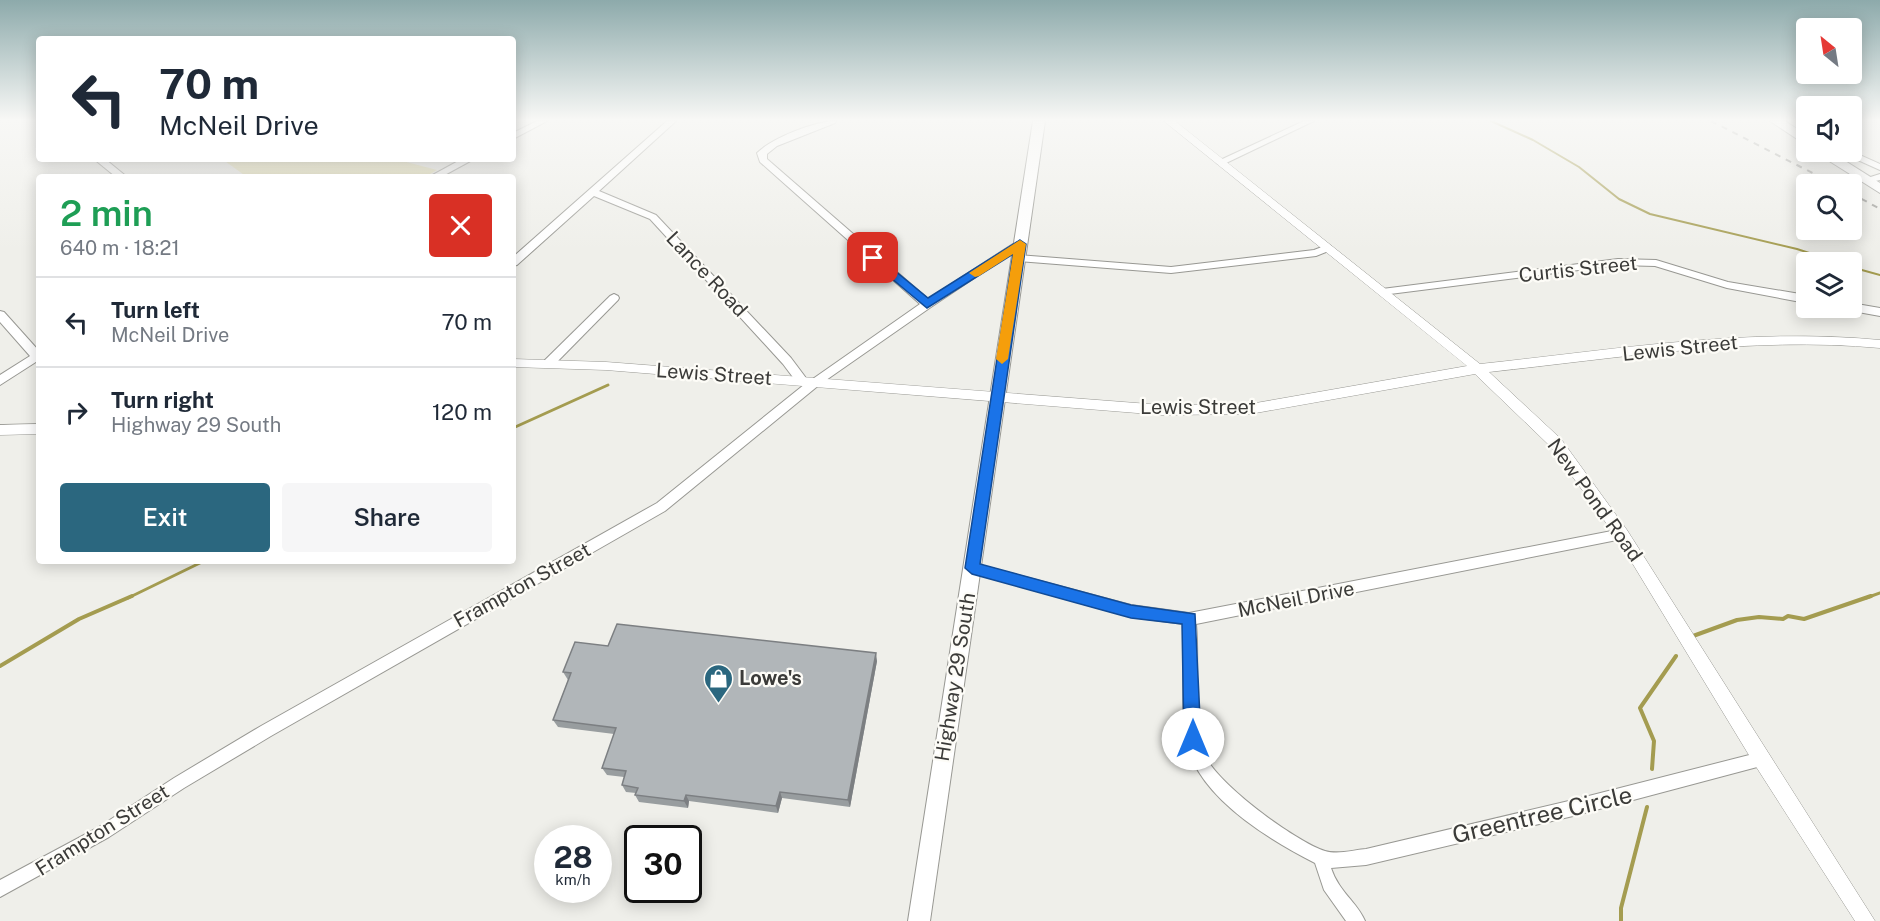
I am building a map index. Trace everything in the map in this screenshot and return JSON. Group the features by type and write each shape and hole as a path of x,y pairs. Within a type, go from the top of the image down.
{"main road":[{"name":"Highway 29 South","path":"918,921 1033,164"},
{"path":"1845,164 1873,179 1880,189"}],"street":[{"path":"105,164 118,174"},
{"path":"440,174 459,164"},
{"path":"516,260 624,164"},
{"path":"768,164 927,304"},
{"name":"New Pond Road","path":"1223,164 1478,369 1556,443 1622,534 1761,759 1866,921"},
{"name":"Lance Road","path":"593,192 653,217 808,382"},
{"path":"1019,251 1171,270 1316,253 1327,248"},
{"name":"Frampton Street","path":"0,890 104,832 178,783 266,730 661,507 808,382 927,304 1019,251"},
{"name":"Curtis Street","path":"1382,292 1618,262 1646,261 1727,285 1796,297"},
{"path":"549,363 614,298"},
{"path":"1862,309 1880,312"},
{"path":"0,315 36,354"},
{"name":"Lewis Street","path":"516,363 549,363 1162,410 1225,411 1278,405 1478,369 1699,345 1772,339 1828,339 1880,344"},
{"path":"0,381 36,357"},
{"path":"0,430 36,429"},
{"name":"McNeil Drive","path":"972,568 1131,611 1189,619 1622,534"},
{"path":"1189,619 1193,739 1198,759 1209,777 1226,794 1322,858 1323,871 1332,889 1358,921"},
{"name":"Greentree Circle","path":"1322,858 1342,860 1366,857 1573,808 1761,759"}],"shaded area":[{"path":"229,164 414,164 437,170 430,174 243,174"}],"building":[{"name":"Lowe's","path":"617,624 876,653 848,800 780,792 776,806 686,795 684,801 635,795 638,788 622,785 626,771 602,768 616,728 553,720 571,673 563,672 575,642 608,646"}],"waterway":[{"path":"1574,164 1619,199 1650,214 1806,252"},
{"path":"1862,270 1880,275"},
{"path":"516,427 608,385"},
{"path":"128,598 198,564"},
{"path":"1866,598 1880,593"},
{"path":"0,666 79,619 132,596"},
{"path":"1693,636 1737,620 1759,617 1783,619 1788,616 1804,619 1871,596"},
{"path":"1652,769 1654,741 1640,708 1676,656"},
{"path":"1621,921 1621,908 1647,807"}],"railway":[{"path":"1795,164 1814,174"},
{"path":"1862,199 1880,209"}],"slow traffic":[{"path":"975,273 1020,244 1002,359"}],"place":[{"name":"Lowe's","path":"718,704"}],"route":[{"path":"873,258 927,304 1020,244 972,568 1131,611 1189,619 1192,643 1193,739"}]}
